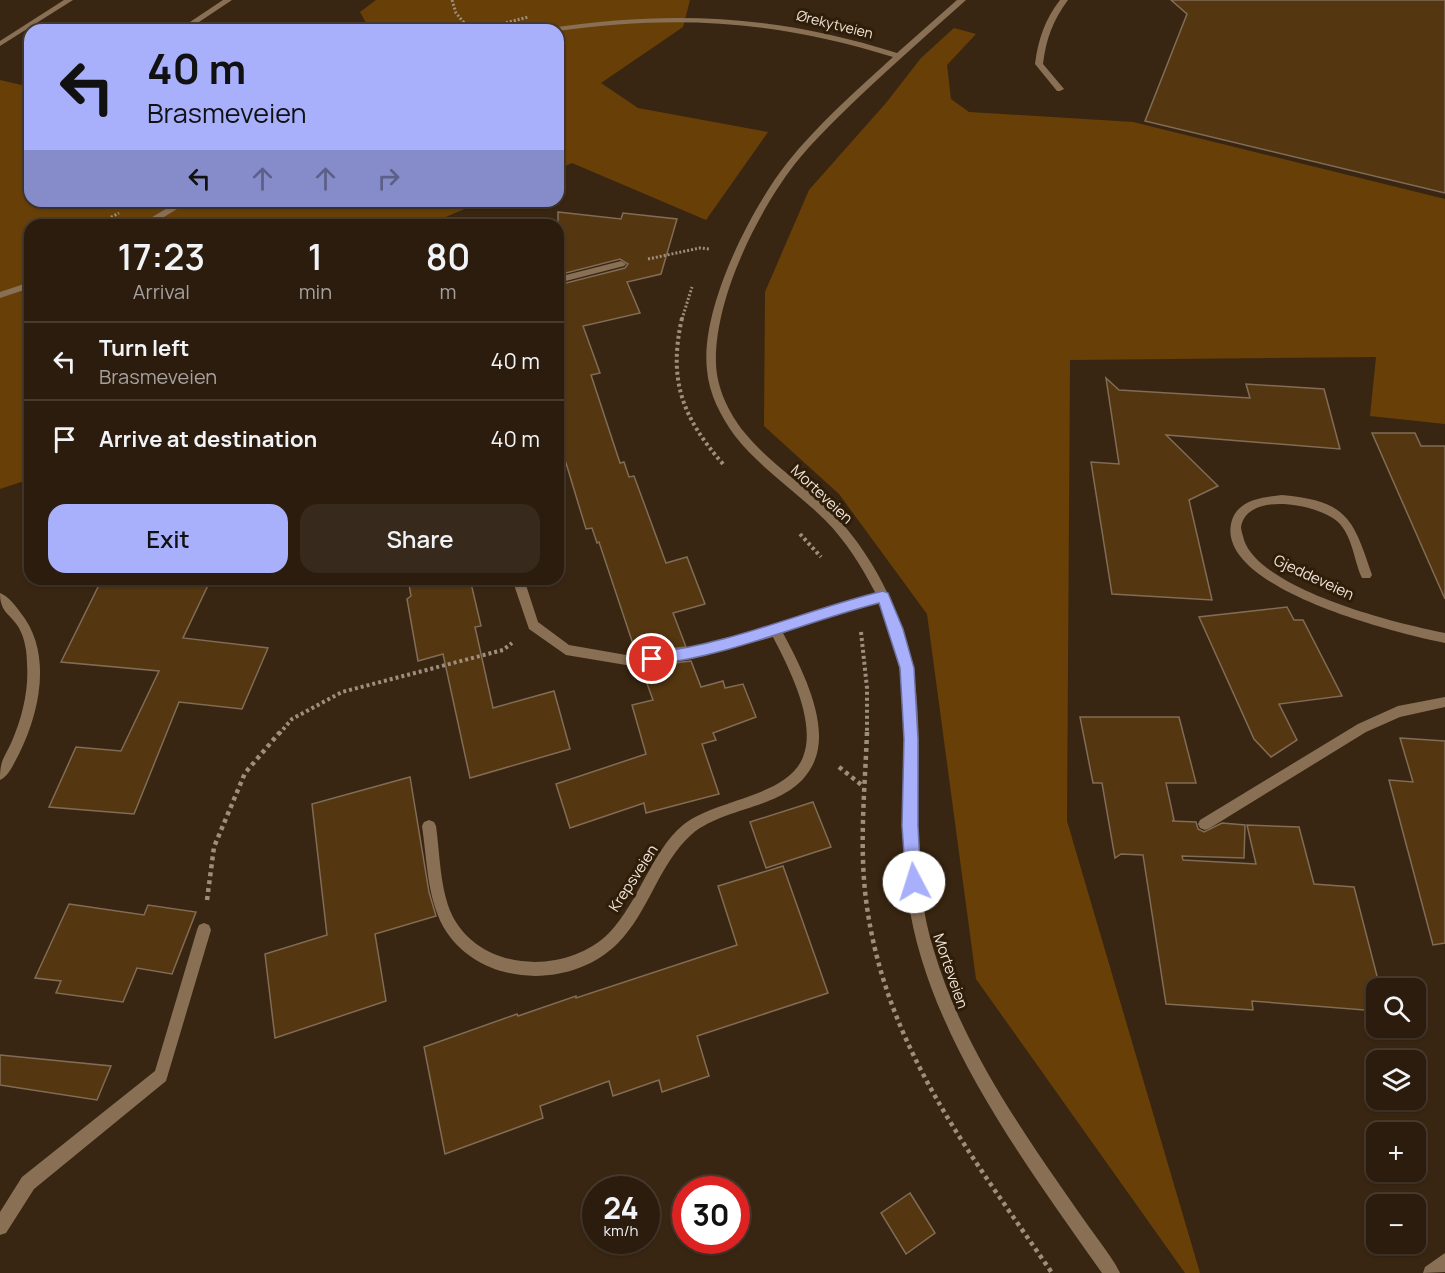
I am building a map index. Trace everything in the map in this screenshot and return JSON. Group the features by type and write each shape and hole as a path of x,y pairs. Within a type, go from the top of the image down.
{"street":[{"path":"31,24 69,0"},
{"path":"191,24 228,0"},
{"name":"Morteveien","path":"962,0 932,23 808,144 789,166 744,245 720,304 713,333 711,362 719,398 727,416 740,435 756,453 836,525 866,565 883,597 898,633 907,668 915,900 932,968 947,1008 992,1093 1055,1191 1112,1273"},
{"path":"1060,88 1039,64 1040,44 1054,11 1064,0"},
{"name":"Ørekytveien","path":"564,28 642,19 733,20 824,34 898,56"},
{"path":"0,44 24,29"},
{"path":"154,219 176,207"},
{"path":"564,278 621,264"},
{"path":"0,295 24,287"},
{"name":"Gjeddeveien","path":"1366,575 1352,536 1343,520 1328,508 1288,499 1267,500 1252,505 1241,513 1235,527 1237,543 1247,558 1264,573 1294,589 1377,623 1445,638"},
{"path":"520,585 533,625 566,650 632,661 692,654 776,631 850,605 883,597"},
{"path":"0,598 16,614 27,632 32,650 34,674 22,730 0,774"},
{"name":"Krepsveien","path":"429,825 443,908 449,923 469,947 503,964 526,969 553,969 576,962 601,950 634,910 673,846 687,830 722,811 777,791 794,780 810,759 812,747 810,721 804,692 791,659 776,631"},
{"path":"1204,825 1362,729 1398,711 1445,702"},
{"path":"0,1227 28,1183 161,1076 204,930"},
{"path":"1431,1273 1445,1261"}],"path":[{"path":"452,0 456,13 465,24"},
{"path":"621,264 700,248 710,249"},
{"path":"204,930 214,847 245,772 292,719 342,692 503,650 533,625"}],"shaded area":[{"path":"376,0 690,0 683,27 601,83 638,108 768,132 706,220 572,163 564,166 564,24 367,24 360,12"},
{"path":"954,28 976,34 947,65 951,99 969,112 1133,122 1445,199 1445,424 1370,416 1376,357 1070,360 1067,821 1200,1273 1185,1273 976,979 927,614 839,494 764,426 765,292 809,190 886,103 921,58"},
{"path":"0,80 24,86 24,207 469,207 441,219 24,219 24,481 0,489"}],"building":[{"path":"1171,0 1445,0 1445,193 1145,121 1187,14"},
{"path":"558,212 621,219 623,213 677,219 661,274 627,282 640,313 583,326 600,373 591,375 620,463 624,462 629,477 634,476 666,563 687,557 705,604 673,613 686,647 636,653 599,542 597,543 592,528 586,529 566,463 564,464 564,283 625,268 628,264 620,259 564,273 564,219 558,219"},
{"path":"1106,378 1119,390 1250,398 1246,384 1324,389 1340,449 1166,435 1218,486 1189,500 1212,600 1112,594 1091,462 1119,464"},
{"path":"1372,433 1415,433 1421,446 1445,446 1445,599"},
{"path":"99,585 208,585 183,638 268,648 242,709 179,702 134,814 49,807 76,747 121,751 159,671 61,662"},
{"path":"409,585 471,585 481,626 475,627 493,708 554,691 570,749 470,778 443,654 418,661 407,599 411,596"},
{"path":"1287,607 1294,620 1303,620 1342,696 1279,704 1297,740 1271,757 1254,739 1199,617"},
{"path":"691,661 701,687 723,681 725,688 743,684 756,717 713,733 716,740 702,744 719,794 646,813 644,803 570,828 556,784 646,754 632,705 653,700 641,667"},
{"path":"1080,717 1179,717 1196,783 1166,783 1174,820 1172,821 1196,822 1198,829 1204,832 1222,823 1245,825 1244,858 1182,856 1183,860 1256,864 1247,825 1299,827 1314,884 1354,887 1377,976 1377,978 1366,978 1366,1010 1252,1001 1253,1010 1166,1004 1143,855 1121,854 1115,858 1102,783 1093,783"},
{"path":"1400,738 1445,741 1445,943 1433,945 1389,780 1413,782"},
{"path":"410,777 429,892 436,916 375,934 386,1001 275,1038 265,954 327,935 312,804"},
{"path":"813,802 831,847 766,868 750,822"},
{"path":"783,866 828,993 697,1036 709,1076 662,1092 659,1080 613,1096 609,1081 540,1106 543,1118 445,1154 424,1047 517,1014 518,1016 576,996 576,998 737,945 718,886"},
{"path":"69,904 144,915 148,905 196,912 172,974 137,968 123,1002 56,993 61,981 35,978"},
{"path":"0,1055 111,1066 97,1100 0,1085"},
{"path":"910,1193 935,1233 906,1254 881,1213"}],"route":[{"path":"652,659 692,654 776,631 850,605 883,597 892,616 907,668 911,739 910,826 914,882"}]}
